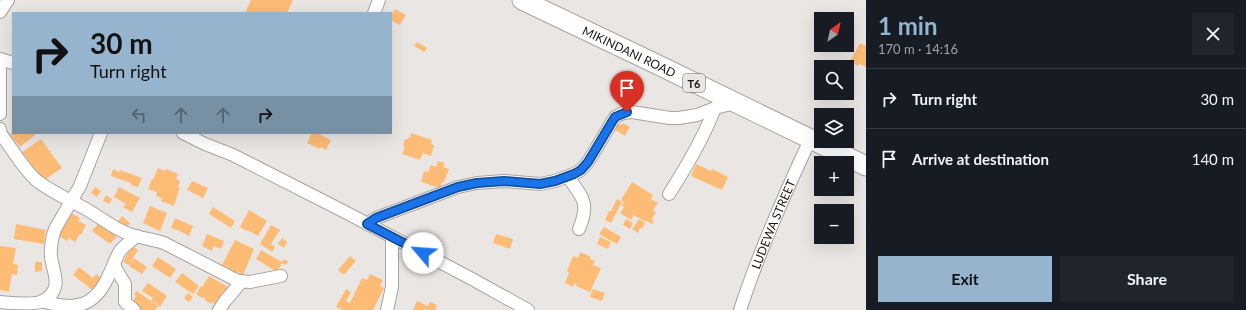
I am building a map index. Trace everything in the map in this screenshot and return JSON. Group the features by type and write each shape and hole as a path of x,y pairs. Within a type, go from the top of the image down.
{"highway":[{"name":"MIKINDANI ROAD","path":"522,0 866,166"}],"street":[{"path":"0,12 8,0"},
{"path":"374,12 380,0"},
{"path":"0,114 0,59 12,63"},
{"path":"367,224 383,215 458,187 477,183 504,181 540,184 568,177 581,170 588,162 615,117 620,114 632,112 679,118 697,115 715,108 736,103"},
{"path":"669,194 697,148 715,108"},
{"path":"0,133 22,164 37,180 120,230 137,236 164,242 234,279 250,282 282,276"},
{"path":"42,301 51,294 56,282 51,257 55,229 80,186 101,134"},
{"path":"185,134 233,156 367,224 528,310"},
{"name":"LUDEWA STREET","path":"740,310 793,175 810,140"},
{"path":"568,177 580,193 584,204 585,212 579,229"},
{"path":"0,302 27,303 42,301 68,308 88,302 96,298 99,294 122,249 137,236"},
{"path":"387,310 392,287 392,237"},
{"path":"114,263 125,284 125,302 134,310"},
{"path":"219,310 242,281"}],"building":[{"path":"251,0 293,0 287,12 245,12"},
{"path":"395,9 406,15 400,25 392,21 392,14"},
{"path":"417,42 427,48 424,52 414,46"},
{"path":"860,43 866,46 866,67 859,64 858,66 854,64 854,60 851,60"},
{"path":"615,122 621,125 623,123 630,127 625,136 612,128"},
{"path":"12,133 12,134 35,135 20,147 10,134"},
{"path":"411,133 432,140 431,144 434,145 431,156 423,153 420,160 402,154 405,147 403,146 405,139 408,139 408,137 410,138"},
{"path":"312,134 319,134 331,140 326,150 307,143"},
{"path":"41,139 62,168 43,181 22,152"},
{"path":"438,161 445,163 443,167 449,169 440,188 421,182 424,171 428,172 431,165 436,167"},
{"path":"696,164 711,171 712,169 728,177 722,190 691,176"},
{"path":"158,168 165,171 166,169 178,174 176,179 180,181 178,187 180,187 174,206 161,201 162,198 156,196 157,192 148,189"},
{"path":"113,169 142,178 138,187 111,176"},
{"path":"192,181 208,188 203,198 187,190"},
{"path":"632,182 653,195 651,199 658,203 653,210 656,212 652,219 654,221 652,224 647,221 649,217 646,222 634,215 631,220 620,213 624,207 622,206 624,202 621,200"},
{"path":"95,187 101,191 97,197 91,193"},
{"path":"119,187 140,198 132,212 123,207 126,204 114,197"},
{"path":"106,195 112,199 109,204 103,201"},
{"path":"617,199 622,202 611,223 605,220"},
{"path":"150,206 167,213 160,231 143,223"},
{"path":"213,207 235,221 231,228 209,214"},
{"path":"249,210 267,221 258,236 240,227"},
{"path":"71,213 80,218 78,221 86,225 81,235 80,234 75,242 69,238 67,241 59,236 61,233 59,232 65,221 67,222"},
{"path":"122,216 130,223 124,230 116,224"},
{"path":"175,218 193,226 189,236 171,228"},
{"path":"626,219 633,223 630,229 623,225"},
{"path":"639,219 645,223 642,229 640,228 638,233 632,229"},
{"path":"99,222 117,236 110,244 92,231"},
{"path":"16,224 46,230 44,244 14,239"},
{"path":"271,225 280,230 271,244 275,247 272,252 260,244"},
{"path":"604,227 621,237 617,244 599,234"},
{"path":"207,234 224,241 221,249 214,246 212,251 202,246"},
{"path":"496,234 513,239 510,249 493,243"},
{"path":"600,237 611,242 608,249 597,244"},
{"path":"282,238 287,242 284,248 278,244"},
{"path":"235,240 254,249 243,275 237,272 235,275 227,271 229,268 222,265"},
{"path":"0,246 16,248 13,264 18,265 17,275 12,274 9,292 0,290"},
{"path":"132,246 138,250 129,265 123,262"},
{"path":"261,250 282,262 284,259 288,262 286,265 282,263 277,272 256,259"},
{"path":"580,252 591,257 590,259 595,261 593,265 601,268 590,292 576,286 577,284 575,283 573,287 565,283 569,272 567,271 573,256 578,258"},
{"path":"350,256 356,261 344,275 338,270"},
{"path":"158,257 176,269 170,278 152,266"},
{"path":"134,258 147,267 142,274 129,266"},
{"path":"35,262 42,262 42,271 35,272"},
{"path":"79,267 93,278 96,274 104,280 95,292 73,275"},
{"path":"182,273 199,286 193,294 175,282"},
{"path":"370,274 383,280 380,286 384,288 373,310 343,310 336,307 346,289 351,292 346,301 350,303 362,278 367,280"},
{"path":"209,276 228,287 220,299 218,298 215,304 212,302 211,304 203,297 202,298 196,294"},
{"path":"148,283 167,296 160,307 151,300 153,298 142,291"},
{"path":"593,289 605,293 602,301 590,297"},
{"path":"137,291 158,306 155,310 139,310 137,308 139,306 133,301 136,296 134,294"},
{"path":"188,293 193,297 189,302 184,298"},
{"path":"417,301 428,306 430,302 437,305 435,310 413,310"}],"route":[{"path":"423,253 367,224 376,218 458,187 477,183 504,181 540,184 568,177 581,170 588,162 615,117 627,112"}]}
